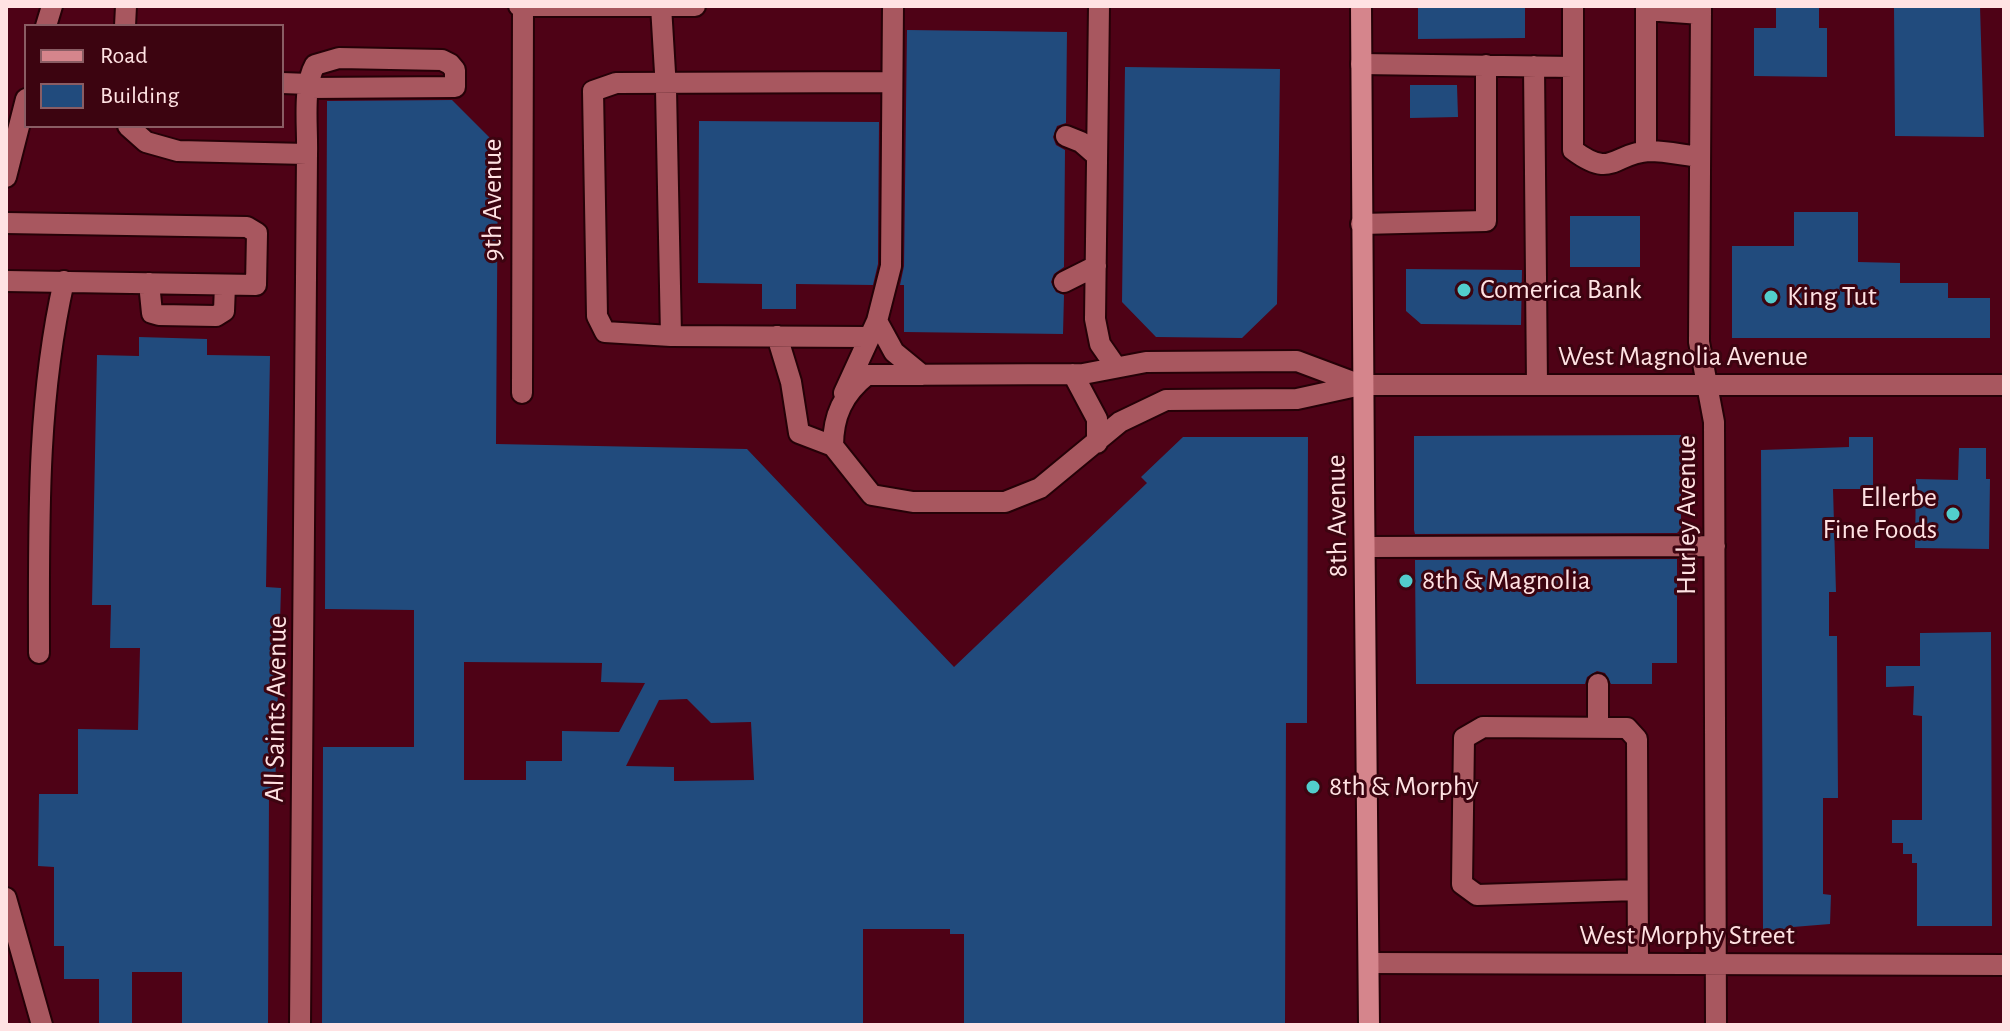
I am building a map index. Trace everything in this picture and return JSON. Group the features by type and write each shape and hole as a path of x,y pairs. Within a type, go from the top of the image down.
{"main road":[{"name":"8th Avenue","path":"1361,6 1361,385 1367,547 1369,1025"}],"street":[{"path":"522,6 695,6"},
{"name":"9th Avenue","path":"522,6 522,393"},
{"path":"661,6 666,82 671,336"},
{"path":"833,446 837,411 872,329 891,266 898,183 892,82 893,6"},
{"path":"1099,6 1095,319 1100,344 1116,367"},
{"path":"1573,6 1573,150 1592,164 1618,163 1646,151 1700,157"},
{"path":"1646,151 1646,8 1701,10"},
{"name":"Hurley Avenue","path":"1701,10 1699,342 1714,422 1716,1025"},
{"path":"284,83 309,86 455,87 456,79 450,64 442,60 339,58 315,65 309,86"},
{"path":"1361,64 1573,67"},
{"path":"1361,224 1486,221 1486,65"},
{"path":"1534,66 1537,385"},
{"path":"872,329 777,336 671,336 605,332 597,316 593,91 616,83 892,82"},
{"name":"All Saints Avenue","path":"300,1025 309,86"},
{"path":"6,177 24,107"},
{"path":"130,128 146,142 178,151 307,154"},
{"path":"1066,136 1081,142 1097,156"},
{"path":"6,223 247,227 257,233 256,285 6,281"},
{"path":"1064,282 1096,266"},
{"path":"39,653 42,423 50,354 64,281"},
{"path":"149,283 149,306 152,313 159,315 216,316 224,311 225,285"},
{"path":"872,329 922,375"},
{"path":"777,336 791,382 799,433 833,446 872,495 913,502 1005,502 1040,488 1120,422 1166,400 1297,399 1361,385"},
{"path":"837,411 850,388 867,375 1073,374 1146,362 1297,361 1361,385"},
{"path":"1073,374 1097,419 1097,443"},
{"name":"West Magnolia Avenue","path":"1361,385 2004,385"},
{"path":"1367,547 1658,552 1715,546"},
{"path":"1598,684 1598,728"},
{"path":"1637,890 1477,895 1462,884 1464,738 1483,727 1627,728 1637,739 1638,963"},
{"path":"6,898 42,1025"},
{"name":"West Morphy Street","path":"1369,963 2004,965"}],"building":[{"path":"1418,6 1525,6 1525,38 1418,39"},
{"path":"1776,6 1819,6 1819,28 1827,28 1827,77 1754,76 1754,28 1776,28"},
{"path":"1894,6 1980,6 1984,137 1895,136"},
{"path":"907,30 1067,32 1066,123 1057,126 1053,137 1056,145 1065,150 1064,267 1054,274 1051,282 1056,292 1064,295 1063,334 904,332 904,285 900,285 904,266"},
{"path":"1125,67 1280,69 1277,304 1242,338 1156,337 1122,302"},
{"path":"1410,85 1457,85 1458,117 1410,118"},
{"path":"452,100 498,146 496,444 747,449 954,667 1147,483 1141,477 1183,437 1308,437 1307,723 1286,723 1285,1025 964,1025 964,934 950,934 950,929 863,929 863,1025 322,1025 323,747 414,747 414,610 325,609 327,101","holes":["464,662 602,663 601,682 645,683 619,732 562,731 562,761 526,761 526,780 464,780","687,699 711,723 751,722 754,780 674,781 674,767 626,766 659,700"]},
{"path":"699,121 879,122 878,264 873,285 796,284 796,309 762,309 762,284 698,283"},
{"path":"1794,212 1858,212 1858,262 1900,263 1900,283 1948,283 1948,298 1990,298 1990,338 1732,338 1732,246 1794,246"},
{"path":"1570,216 1640,216 1640,267 1570,267"},
{"name":"Comerica Bank","path":"1406,269 1522,270 1521,325 1421,324 1406,311"},
{"path":"139,337 207,339 207,355 270,356 266,587 281,588 275,794 269,794 268,1025 182,1025 182,972 132,972 132,1025 99,1025 99,979 64,979 64,946 54,946 54,867 38,866 39,794 78,794 78,729 138,730 140,648 110,648 111,605 92,605 97,355 139,356"},
{"path":"1681,435 1681,529 1677,533 1415,534 1414,436"},
{"path":"1849,437 1873,437 1873,489 1833,489 1836,592 1829,592 1829,636 1837,636 1838,798 1823,798 1823,894 1831,895 1830,924 1793,927 1793,931 1763,930 1761,450 1849,447"},
{"name":"Ellerbe Fine Foods","path":"1959,448 1986,448 1986,479 1990,479 1989,549 1915,548 1916,479 1958,480"},
{"path":"1677,559 1677,663 1652,663 1652,684 1611,684 1605,673 1597,671 1587,677 1585,684 1416,684 1415,560"},
{"path":"1991,632 1992,926 1917,926 1917,863 1912,863 1912,854 1903,854 1903,843 1892,843 1892,820 1922,820 1922,716 1913,715 1914,686 1886,687 1886,666 1920,666 1920,633"}],"place":[{"name":"Comerica Bank","path":"1464,290"},
{"name":"King Tut","path":"1771,297"},
{"name":"Ellerbe Fine Foods","path":"1953,514"},
{"name":"8th & Magnolia","path":"1406,581"},
{"name":"8th & Morphy","path":"1313,787"}]}
